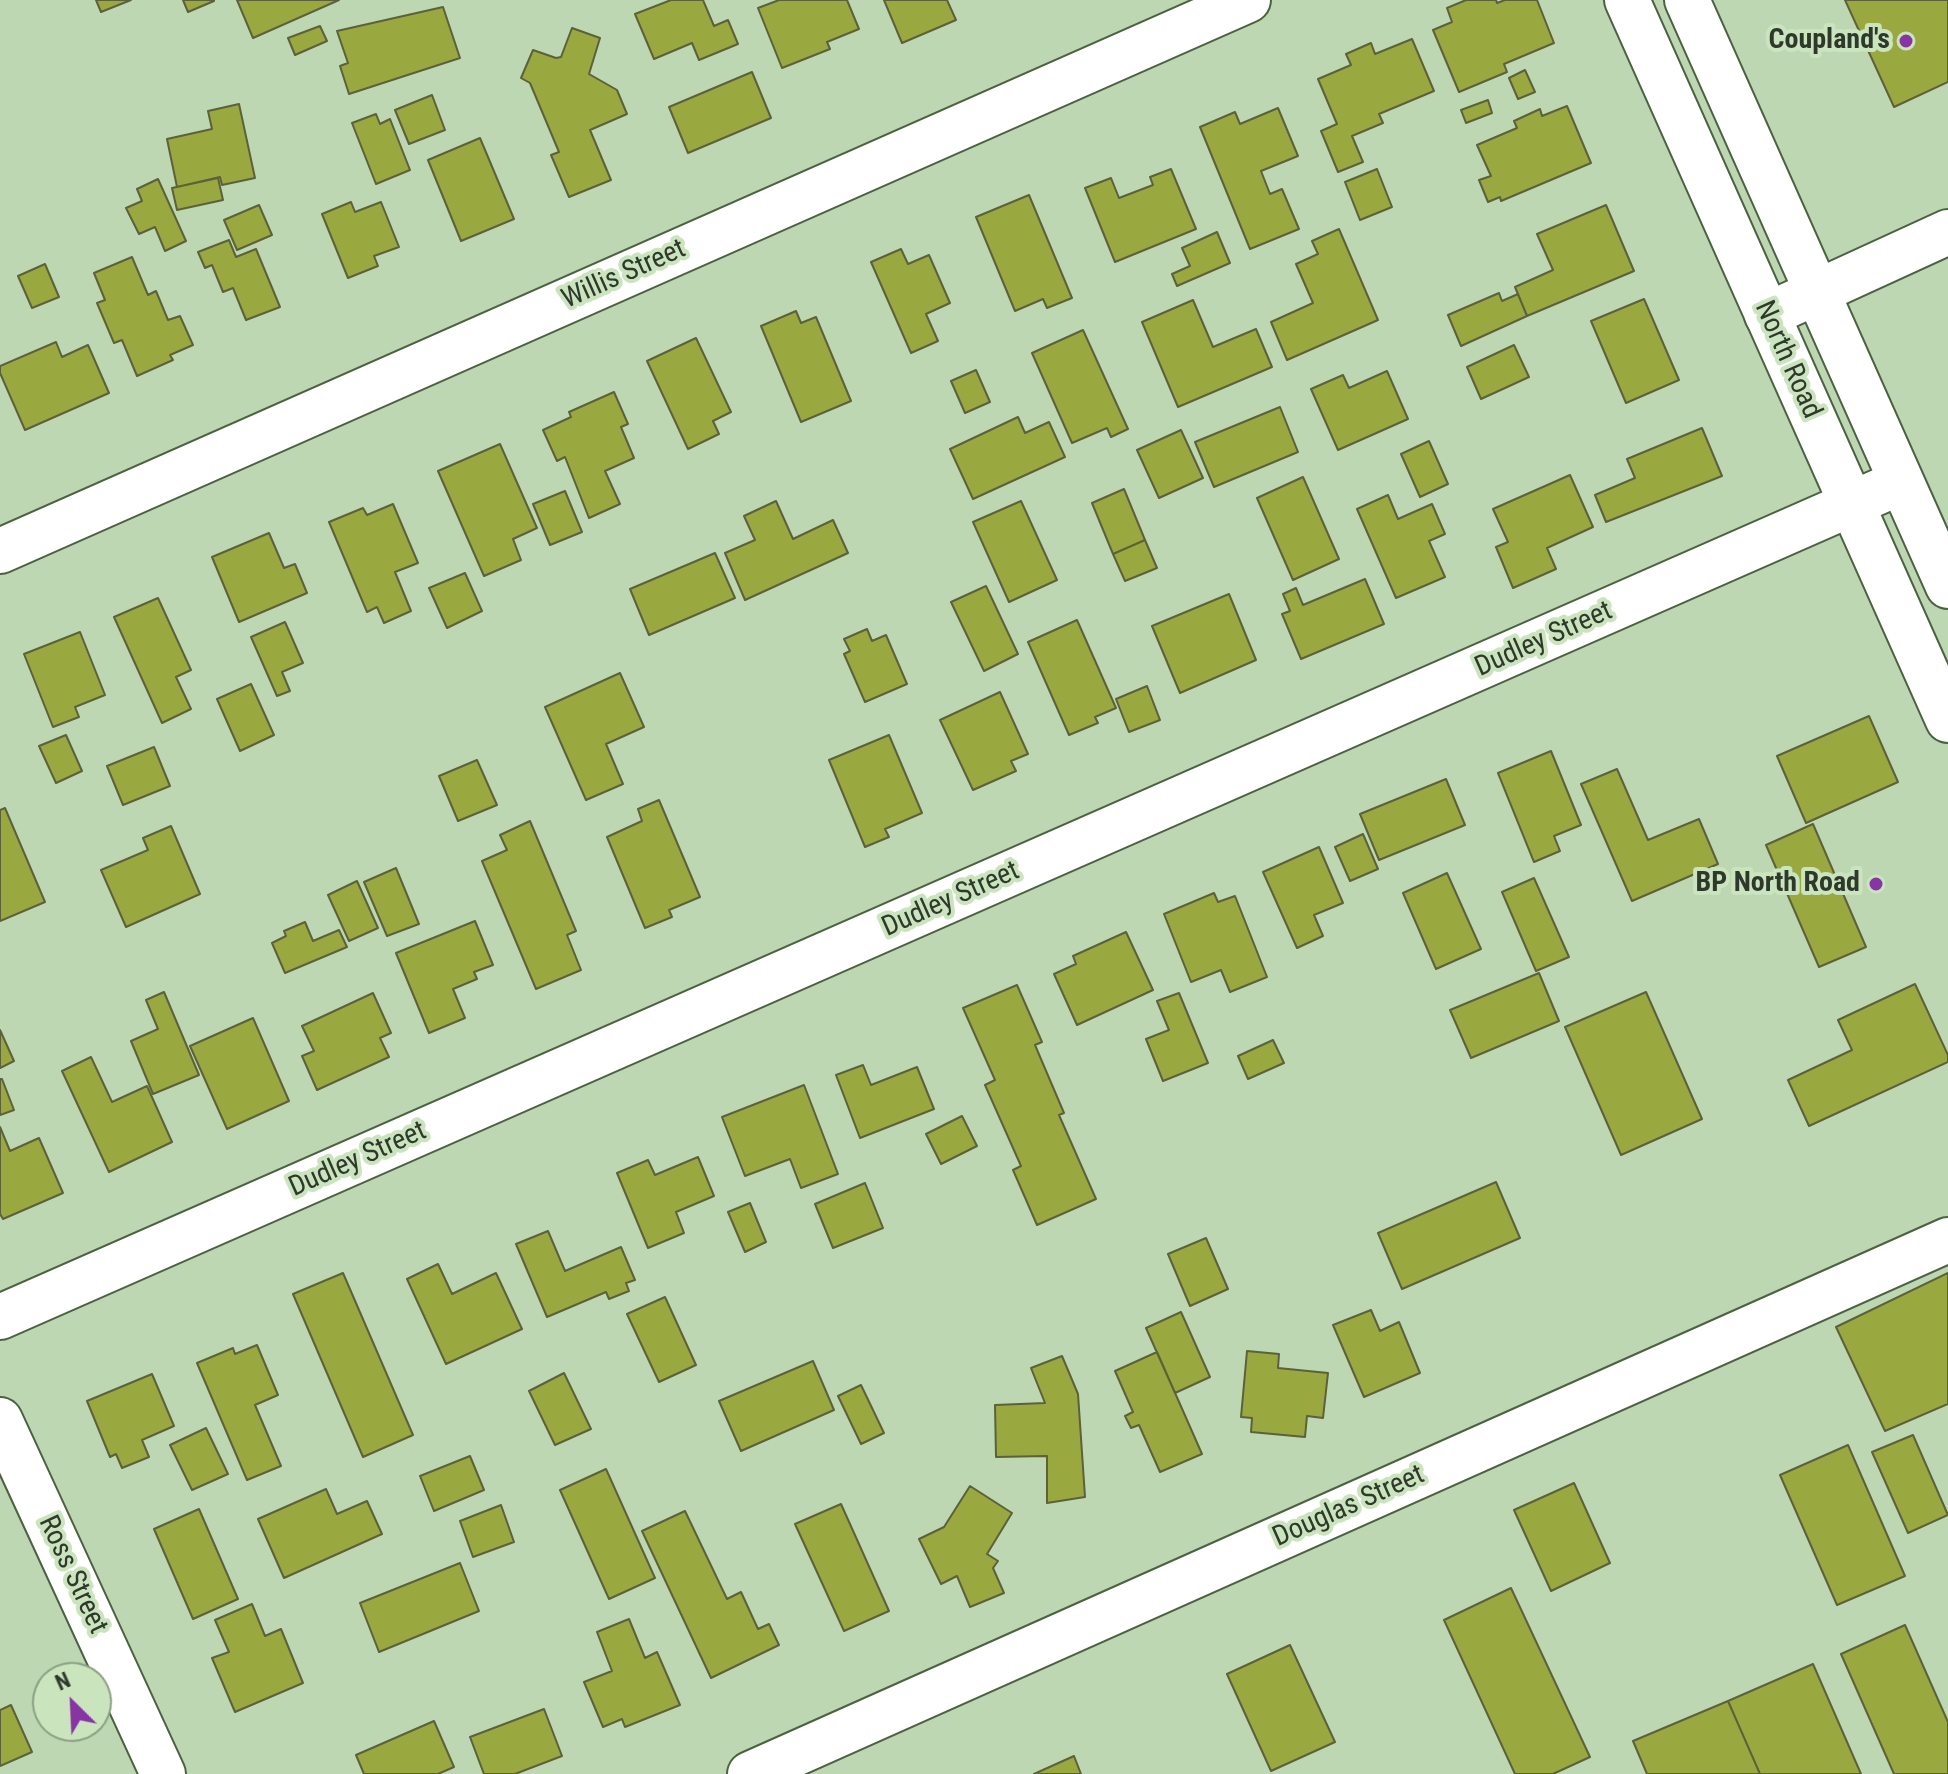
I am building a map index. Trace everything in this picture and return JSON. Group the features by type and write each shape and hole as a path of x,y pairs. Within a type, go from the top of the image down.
{"street":[{"name":"Willis Street","path":"0,551 1248,0"},
{"name":"North Road","path":"1627,0 1948,720"},
{"name":"North Road","path":"1687,0 1948,586"},
{"path":"1767,315 1948,232"},
{"name":"Dudley Street","path":"0,1317 1901,482"},
{"name":"Douglas Street","path":"750,1774 1948,1240"},
{"name":"Ross Street","path":"0,1420 163,1774"}],"building":[{"path":"96,0 131,0 101,12"},
{"path":"183,0 214,0 214,1 188,12"},
{"path":"237,0 339,0 253,38"},
{"path":"671,0 703,0 714,26 728,20 738,44 699,60 692,43 654,59 635,14"},
{"path":"779,0 847,0 859,29 827,42 830,49 782,68 758,8"},
{"path":"884,0 947,0 956,20 902,43"},
{"path":"1466,0 1496,0 1497,3 1537,0 1554,43 1504,64 1507,72 1459,92 1433,30 1452,22 1447,8"},
{"name":"Coupland's","path":"1845,0 1948,0 1948,82 1894,107"},
{"path":"443,7 460,58 349,94 340,66 348,63 337,31"},
{"path":"320,26 327,41 295,55 288,38"},
{"path":"572,28 600,38 589,74 617,90 627,114 590,130 611,180 569,197 551,155 559,152 530,83 521,78 533,50 561,57"},
{"path":"1412,39 1434,91 1379,114 1383,123 1352,136 1363,162 1338,172 1321,131 1337,124 1318,79 1351,65 1346,54 1371,43 1375,54"},
{"path":"1525,70 1535,92 1518,99 1509,78"},
{"path":"752,72 771,118 688,153 669,107"},
{"path":"432,95 445,130 409,144 395,110"},
{"path":"1488,100 1492,113 1466,123 1461,110"},
{"path":"239,104 255,178 222,185 220,177 177,187 167,139 212,129 208,111"},
{"path":"1567,106 1591,163 1501,201 1500,197 1488,202 1479,180 1491,176 1477,145 1517,128 1514,121 1540,109 1542,116"},
{"path":"1278,108 1298,156 1261,171 1270,194 1282,189 1299,229 1250,249 1200,127 1235,112 1240,124"},
{"path":"376,114 380,124 390,119 410,170 376,184 352,123"},
{"path":"480,138 514,219 461,241 428,160"},
{"path":"1171,169 1196,229 1115,262 1085,188 1111,178 1119,198 1153,185 1150,177"},
{"path":"1377,169 1392,207 1360,220 1345,182"},
{"path":"218,178 223,200 177,210 172,188"},
{"path":"158,179 186,241 165,251 155,227 139,234 126,208 142,201 137,189"},
{"path":"1029,195 1072,298 1047,308 1043,299 1015,311 976,217"},
{"path":"351,202 355,212 381,202 399,247 374,256 378,266 348,278 322,214"},
{"path":"259,205 272,235 237,250 224,220"},
{"path":"1606,205 1634,271 1527,316 1515,287 1553,270 1537,234"},
{"path":"1339,229 1378,320 1287,360 1271,322 1313,303 1296,264 1318,254 1312,241"},
{"path":"1217,232 1230,263 1177,286 1172,274 1190,266 1182,248"},
{"path":"229,240 236,257 256,249 280,307 246,320 233,288 223,292 212,265 205,268 198,252"},
{"path":"901,249 908,264 929,255 950,303 926,314 938,341 911,353 871,262"},
{"path":"132,257 148,295 156,291 168,320 180,316 193,345 170,355 173,360 137,376 122,340 114,343 97,303 105,300 94,273"},
{"path":"45,264 59,297 32,308 18,276"},
{"path":"1499,293 1502,301 1518,294 1527,316 1461,346 1448,315"},
{"path":"1644,299 1679,380 1626,403 1591,321"},
{"path":"1193,300 1213,347 1256,329 1272,367 1178,407 1142,322"},
{"path":"796,311 801,323 816,317 851,401 801,422 761,326"},
{"path":"1083,330 1128,429 1111,437 1107,428 1072,443 1032,353"},
{"path":"696,338 731,412 713,421 719,434 688,449 647,361"},
{"path":"56,342 62,357 88,345 109,393 25,430 0,373 0,366"},
{"path":"1514,345 1529,377 1481,399 1467,367"},
{"path":"976,370 990,402 965,413 951,381"},
{"path":"1387,371 1408,419 1338,450 1311,389 1343,375 1349,388"},
{"path":"614,392 628,424 621,427 634,458 605,471 620,504 589,518 565,457 557,461 543,430 571,417 569,412"},
{"path":"1280,407 1298,452 1214,487 1195,442"},
{"path":"1018,417 1025,433 1049,422 1065,457 973,499 950,449"},
{"path":"1702,428 1722,476 1606,522 1595,495 1635,478 1627,459"},
{"path":"1181,430 1203,478 1159,498 1137,450"},
{"path":"1429,441 1448,484 1420,497 1401,454"},
{"path":"500,444 537,528 513,539 521,560 484,576 438,471"},
{"path":"1570,475 1593,527 1547,548 1556,569 1513,588 1496,547 1508,542 1493,509"},
{"path":"1303,477 1339,559 1293,580 1257,498"},
{"path":"1124,489 1145,540 1113,554 1092,503"},
{"path":"565,491 582,532 550,545 533,504"},
{"path":"1388,495 1398,519 1432,504 1445,534 1429,541 1445,577 1396,598 1357,509"},
{"path":"776,501 793,539 833,520 848,553 745,600 725,553 755,540 744,516"},
{"path":"1021,501 1057,580 1009,602 973,522"},
{"path":"393,504 418,563 395,572 411,611 384,623 377,607 367,612 329,522 363,508 367,515"},
{"path":"269,533 284,568 295,564 307,593 239,622 212,557"},
{"path":"1145,540 1157,568 1125,581 1113,554"},
{"path":"715,553 735,598 649,635 630,589"},
{"path":"465,573 482,611 447,628 429,588"},
{"path":"1365,579 1384,624 1301,659 1282,614 1290,611 1283,594 1296,588 1303,605"},
{"path":"986,586 1018,654 984,671 951,602"},
{"path":"1229,594 1256,660 1180,693 1152,626"},
{"path":"158,598 191,670 176,677 191,709 162,723 114,617"},
{"path":"1077,620 1116,708 1095,717 1098,723 1069,735 1028,642"},
{"path":"285,622 303,663 282,672 290,691 277,696 251,637"},
{"path":"867,629 872,641 886,635 907,684 865,702 844,654 850,651 844,639"},
{"path":"80,632 105,695 75,707 79,717 53,727 24,654"},
{"path":"620,673 644,727 606,744 623,784 586,800 545,707"},
{"path":"251,684 274,735 240,751 217,699"},
{"path":"1147,686 1160,720 1129,732 1116,699"},
{"path":"1000,692 1028,754 1011,761 1016,771 973,790 940,720"},
{"path":"1869,716 1898,782 1806,823 1777,756"},
{"path":"66,735 82,771 56,783 39,746"},
{"path":"889,735 922,813 885,829 889,837 865,847 829,760"},
{"path":"154,747 170,786 123,805 107,766"},
{"path":"1551,751 1581,825 1554,836 1560,851 1534,862 1498,773"},
{"path":"477,760 497,805 458,821 439,776"},
{"path":"1617,769 1648,840 1699,819 1718,864 1632,901 1581,784"},
{"path":"1446,779 1465,825 1379,860 1360,814"},
{"path":"659,800 700,897 669,910 672,917 645,928 607,837 642,821 638,809"},
{"path":"5,808 45,902 0,921 0,810"},
{"path":"530,821 576,931 567,935 581,970 536,989 482,861 507,850 500,835"},
{"path":"1813,824 1866,947 1819,967 1766,845"},
{"path":"171,826 200,894 126,927 101,870 148,850 143,838"},
{"path":"1363,834 1378,869 1350,881 1335,847"},
{"path":"1319,847 1343,903 1314,915 1323,936 1297,948 1263,872"},
{"path":"396,868 419,924 387,936 364,882"},
{"path":"1447,873 1481,949 1436,969 1403,893"},
{"path":"1534,878 1569,957 1536,971 1502,892"},
{"path":"357,881 378,928 349,941 328,895"},
{"path":"1214,893 1218,902 1235,896 1267,977 1230,992 1221,970 1191,982 1164,914"},
{"path":"475,921 493,965 474,972 477,979 453,989 465,1018 429,1033 396,953"},
{"path":"305,922 313,941 339,930 347,947 285,973 272,943 286,936 284,931"},
{"path":"1126,932 1153,990 1077,1025 1054,974 1076,964 1073,956"},
{"path":"1539,973 1559,1021 1471,1058 1450,1010"},
{"path":"1915,984 1948,1055 1948,1062 1809,1126 1788,1080 1852,1050 1838,1020"},
{"path":"1017,985 1042,1042 1035,1045 1064,1113 1059,1115 1096,1199 1037,1225 1013,1170 1021,1166 985,1085 995,1080 963,1008"},
{"path":"164,992 199,1075 153,1094 131,1041 158,1029 146,1000"},
{"path":"1646,992 1702,1119 1621,1155 1565,1027"},
{"path":"373,993 391,1033 380,1038 389,1057 317,1090 302,1056 314,1051 302,1026"},
{"path":"1179,993 1208,1063 1163,1081 1146,1039 1169,1030 1157,1001"},
{"path":"253,1018 289,1101 227,1129 190,1046"},
{"path":"0,1030 14,1061 0,1068"},
{"path":"1273,1040 1284,1063 1248,1079 1238,1056"},
{"path":"91,1057 112,1102 147,1086 172,1142 109,1172 62,1071"},
{"path":"863,1065 871,1085 917,1067 934,1109 860,1138 836,1075"},
{"path":"0,1079 14,1110 0,1115"},
{"path":"804,1085 838,1174 801,1188 790,1159 745,1176 722,1117"},
{"path":"962,1116 977,1146 941,1164 926,1134"},
{"path":"0,1127 10,1151 39,1138 63,1193 3,1219 0,1214"},
{"path":"698,1157 714,1196 676,1212 684,1233 648,1248 617,1173 648,1160 655,1175"},
{"path":"1496,1182 1520,1238 1402,1289 1378,1233"},
{"path":"865,1183 883,1228 833,1248 815,1204"},
{"path":"750,1203 766,1242 745,1252 728,1212"},
{"path":"548,1231 565,1271 621,1247 635,1280 626,1283 629,1291 609,1299 606,1292 547,1317 516,1244"},
{"path":"1206,1238 1228,1289 1190,1306 1168,1254"},
{"path":"438,1264 452,1294 496,1273 522,1329 446,1364 407,1279"},
{"path":"343,1273 413,1435 363,1457 293,1294"},
{"path":"1948,1273 1948,1404 1885,1431 1836,1327"},
{"path":"665,1297 696,1365 659,1382 627,1314"},
{"path":"1371,1310 1380,1331 1399,1322 1420,1373 1364,1397 1333,1325"},
{"path":"1181,1312 1210,1377 1175,1393 1146,1328"},
{"path":"257,1345 278,1395 255,1405 281,1466 247,1480 197,1363 233,1348 235,1354"},
{"path":"1247,1351 1279,1354 1278,1368 1328,1373 1323,1418 1307,1416 1305,1437 1251,1432 1252,1418 1241,1417"},
{"path":"1157,1352 1202,1454 1160,1472 1139,1425 1131,1428 1125,1416 1133,1412 1115,1371"},
{"path":"1062,1356 1078,1394 1085,1497 1047,1503 1047,1456 996,1457 995,1405 1045,1403 1031,1368"},
{"path":"813,1361 834,1410 741,1451 719,1401"},
{"path":"564,1373 591,1429 555,1445 529,1391"},
{"path":"152,1374 174,1426 142,1440 149,1457 122,1468 116,1454 110,1457 87,1401"},
{"path":"861,1385 884,1433 861,1444 838,1396"},
{"path":"206,1428 228,1474 192,1490 170,1445"},
{"path":"1913,1435 1948,1515 1908,1533 1872,1452"},
{"path":"1848,1445 1905,1576 1837,1605 1780,1475"},
{"path":"470,1456 484,1490 434,1511 420,1476"},
{"path":"606,1469 655,1578 609,1599 560,1490"},
{"path":"1574,1483 1610,1563 1551,1591 1514,1510"},
{"path":"970,1486 1012,1513 987,1554 998,1561 993,1568 1004,1593 970,1607 957,1576 941,1584 919,1539 944,1527"},
{"path":"326,1489 337,1514 367,1501 382,1534 284,1578 258,1519"},
{"path":"841,1504 889,1611 844,1631 795,1524"},
{"path":"501,1505 514,1542 473,1557 460,1521"},
{"path":"199,1509 238,1599 193,1619 154,1529"},
{"path":"685,1511 727,1599 741,1592 758,1629 769,1624 779,1645 711,1678 642,1531"},
{"path":"460,1563 479,1611 379,1652 360,1603"},
{"path":"1511,1588 1590,1757 1553,1774 1515,1774 1444,1620"},
{"path":"252,1604 265,1636 281,1629 303,1683 235,1712 212,1658 229,1652 215,1620"},
{"path":"629,1619 645,1658 657,1652 680,1705 625,1727 622,1719 603,1727 584,1682 612,1671 597,1632"},
{"path":"1905,1625 1948,1722 1948,1774 1894,1774 1841,1654"},
{"path":"1290,1645 1335,1742 1271,1771 1227,1674"},
{"path":"1813,1664 1861,1774 1760,1774 1728,1701"},
{"path":"1728,1701 1760,1774 1647,1774 1633,1741"},
{"path":"11,1705 32,1752 0,1766 0,1710"},
{"path":"544,1709 562,1756 515,1774 484,1774 470,1737"},
{"path":"434,1721 454,1767 438,1774 364,1774 356,1755"},
{"path":"1074,1756 1081,1774 1034,1774"}],"place":[{"name":"Coupland's","path":"1906,41"},
{"name":"BP North Road","path":"1876,884"}]}
